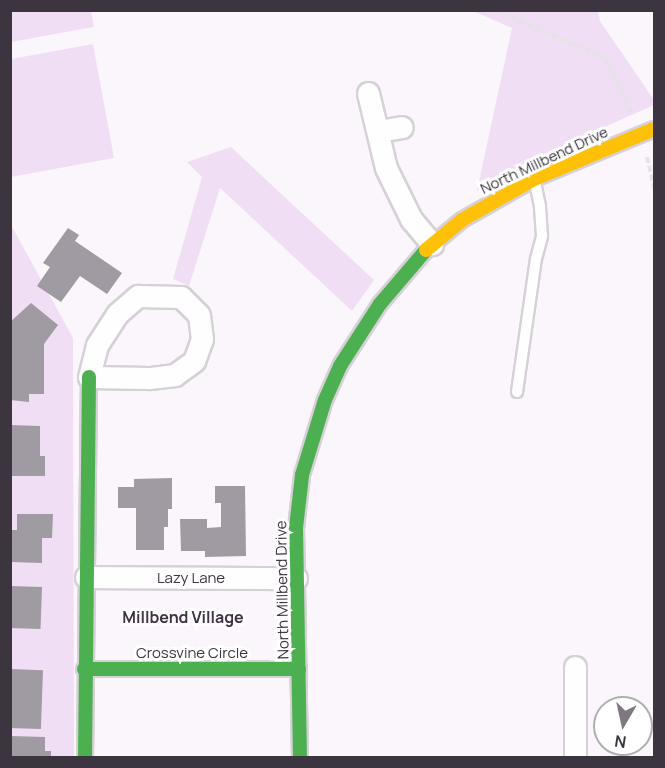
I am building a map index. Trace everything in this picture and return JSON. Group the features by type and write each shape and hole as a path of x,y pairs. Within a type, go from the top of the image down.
{"street":[{"path":"368,93 386,168 411,219 432,244"},
{"path":"378,131 402,127"},
{"name":"North Millbend Drive","path":"300,758 296,528 302,475 325,400 340,366 373,313 402,276 432,244 481,207 534,179 648,131"},
{"path":"85,758 84,669 89,377 97,345 117,314 138,296 181,297 199,315 202,339 194,361 175,375 148,378 89,377"},
{"name":"Lazy Lane","path":"87,578 296,578"},
{"path":"575,667 575,758"},
{"name":"Crossvine Circle","path":"84,669 299,669"}],"lane":[{"path":"517,392 536,259 542,236 540,206 534,179"}],"path":[{"path":"494,10 605,58 648,131 654,188"}],"shaded area":[{"path":"11,10 91,11 94,27 11,42"},
{"path":"473,11 598,11 600,21 654,100 654,105 531,160 477,191 512,28"},
{"path":"93,44 114,158 11,177 11,59"},
{"path":"231,147 374,280 352,311 220,188 189,286 173,279 202,177 187,162"},
{"path":"10,223 73,338 74,757 11,757"}],"building":[{"path":"68,228 79,235 75,241 122,273 107,294 80,276 61,302 37,286 50,267 43,263"},
{"path":"31,303 58,325 44,344 44,394 29,394 29,402 10,400 10,322"},
{"path":"10,425 40,426 40,456 45,456 45,476 10,476"},
{"path":"172,478 172,509 168,509 168,527 164,527 164,550 136,550 136,508 118,508 118,487 134,487 134,479"},
{"path":"215,486 245,486 246,556 205,557 205,551 181,551 180,519 207,519 207,528 221,527 221,503 215,503"},
{"path":"17,514 53,514 52,538 42,538 42,563 10,562 10,530 17,530"},
{"path":"10,586 42,587 41,629 10,628"},
{"path":"10,669 43,670 41,729 10,728"},
{"path":"10,736 45,737 45,751 51,751 51,758 10,758"}],"traffic: fast":[{"path":"300,758 296,528 302,475 325,400 340,366 380,304 426,250"},
{"path":"85,758 89,377"},
{"path":"84,669 299,669"}],"traffic: slow":[{"path":"426,250 462,220 534,179 654,129"}],"district":[{"name":"Millbend Village","path":"183,617"}]}
